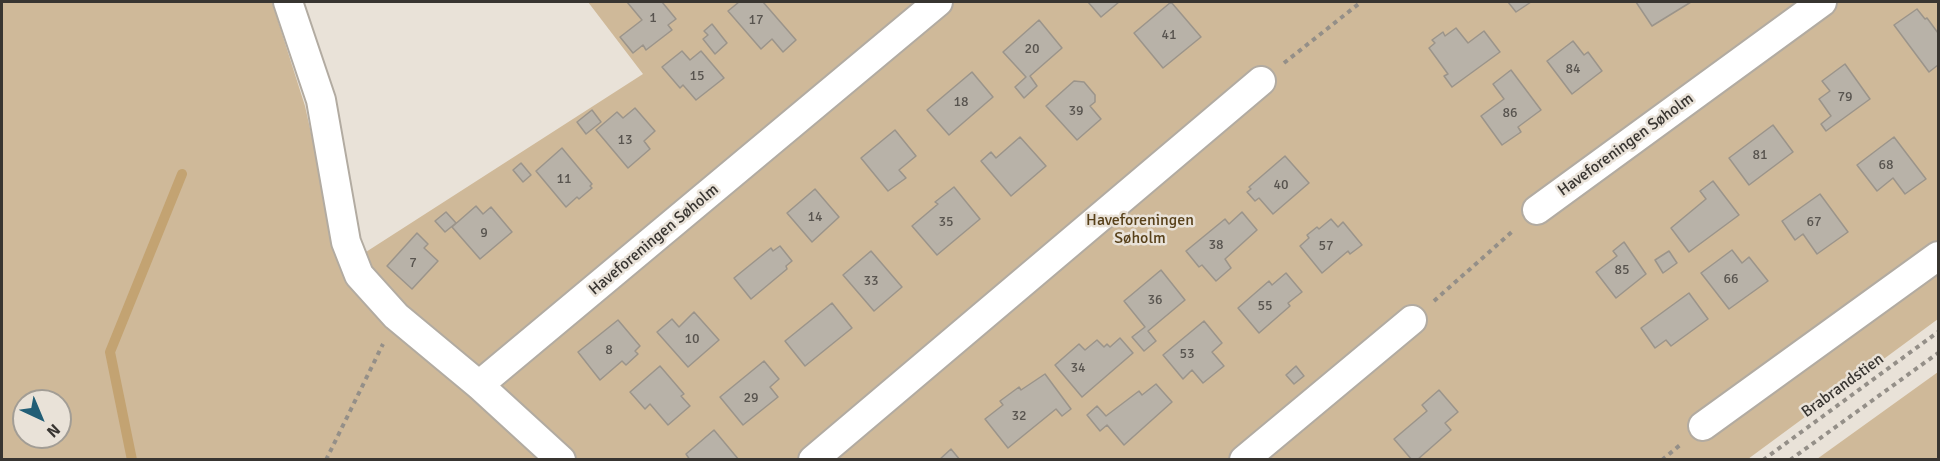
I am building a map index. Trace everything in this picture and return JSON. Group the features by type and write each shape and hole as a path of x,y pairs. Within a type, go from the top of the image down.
{"street":[{"path":"288,2 321,100 346,242 359,275 396,316 479,385 561,459"},
{"name":"Haveforeningen Søholm","path":"479,385 938,2"},
{"name":"Haveforeningen Søholm","path":"1537,210 1822,2"},
{"path":"813,459 1261,81"},
{"path":"1703,426 1938,256"},
{"path":"1244,459 1412,320"}],"path":[{"path":"1261,81 1361,2"},
{"path":"1412,320 1537,210"},
{"path":"326,459 396,316"},
{"name":"Brabrandstien","path":"1762,459 1938,332"},
{"path":"1790,459 1938,352"}],"green space":[{"name":"Haveforeningen Søholm","path":"2,2 272,2 305,106 341,268 643,74 588,2 1938,2 1938,319 1748,459 2,459"},
{"path":"1938,372 1938,459 1817,459"}],"building":[{"path":"627,2 662,2 676,19 668,25 672,30 646,50 643,45 633,53 620,37 642,20"},
{"path":"739,2 763,2 796,40 783,52 772,39 761,49 728,11"},
{"path":"1088,2 1119,2 1101,17"},
{"path":"1171,2 1201,37 1163,68 1134,33"},
{"path":"1508,2 1531,2 1516,12"},
{"path":"1636,2 1691,2 1652,26"},
{"path":"1917,9 1938,33 1938,65 1929,72 1894,25"},
{"path":"1039,20 1062,48 1030,76 1037,86 1024,98 1015,87 1026,77 1003,52"},
{"path":"712,24 727,43 715,54 703,39 708,35 704,31"},
{"path":"1456,28 1468,43 1484,31 1500,52 1452,87 1444,76 1448,74 1429,48 1435,43 1432,40 1443,32 1445,36"},
{"path":"1573,41 1584,55 1588,52 1602,71 1572,94 1547,61"},
{"path":"682,51 690,60 701,51 724,78 696,100 683,85 680,88 662,67"},
{"path":"1845,64 1870,99 1826,131 1821,124 1831,116 1819,99 1830,91 1822,81"},
{"path":"1511,70 1541,110 1518,127 1521,132 1502,145 1481,116 1504,99 1493,84"},
{"path":"972,72 993,97 949,135 927,110"},
{"path":"1074,81 1084,82 1095,95 1095,102 1090,106 1101,119 1077,140 1046,106"},
{"path":"635,108 655,131 644,141 650,149 628,168 596,130 617,112 623,118"},
{"path":"592,110 601,122 586,134 577,122"},
{"path":"1773,125 1793,152 1749,185 1729,158"},
{"path":"895,130 916,156 899,170 906,178 888,191 861,158"},
{"path":"1020,137 1046,166 1011,196 981,161 991,152 996,158"},
{"path":"1894,137 1926,179 1905,194 1893,178 1877,191 1857,165"},
{"path":"562,148 592,184 590,186 592,188 566,207 536,171"},
{"path":"1285,156 1309,183 1273,214 1259,198 1255,201 1247,192 1251,189 1249,187"},
{"path":"521,163 531,175 523,182 513,170"},
{"path":"1713,181 1739,215 1689,252 1671,228 1706,199 1700,191"},
{"path":"954,187 980,219 937,255 912,226 938,204 935,202"},
{"path":"815,189 839,217 812,242 787,213"},
{"path":"1820,194 1848,232 1817,254 1803,234 1795,240 1782,221"},
{"path":"476,206 483,214 491,207 512,232 480,259 452,227"},
{"path":"446,212 456,223 445,232 435,221"},
{"path":"1242,212 1257,230 1225,259 1231,268 1216,281 1202,265 1199,267 1186,251 1225,219 1229,224"},
{"path":"1331,219 1338,227 1343,222 1362,245 1350,254 1348,251 1322,273 1300,246 1309,238 1307,235"},
{"path":"417,233 428,244 424,248 438,261 412,289 387,266"},
{"path":"1624,242 1646,274 1616,298 1596,272 1617,256 1613,251"},
{"path":"780,246 792,261 786,266 787,269 751,299 734,278 771,248 773,251"},
{"path":"1732,250 1742,263 1749,257 1768,281 1729,309 1701,273"},
{"path":"871,251 902,287 874,311 843,275"},
{"path":"1669,251 1677,263 1663,273 1655,260"},
{"path":"1161,270 1185,300 1148,331 1156,341 1144,351 1132,337 1145,327 1124,301"},
{"path":"1286,273 1302,292 1288,303 1290,306 1259,333 1238,308 1269,281 1272,285"},
{"path":"1689,293 1708,319 1671,346 1666,340 1655,348 1641,328"},
{"path":"832,303 852,328 805,366 785,341"},
{"path":"694,312 719,340 688,367 657,332 672,319 679,327"},
{"path":"618,320 640,346 635,351 638,354 626,365 622,361 600,380 578,352"},
{"path":"1204,321 1222,343 1212,352 1224,366 1203,383 1192,370 1183,379 1163,355"},
{"path":"1120,338 1133,353 1082,397 1055,365 1079,344 1085,350 1097,340 1104,347 1107,344 1110,347"},
{"path":"764,361 779,379 770,387 778,397 743,425 720,397"},
{"path":"660,366 684,394 681,396 690,406 668,425 650,404 645,409 630,392"},
{"path":"1296,366 1304,376 1294,384 1286,375"},
{"path":"1045,374 1071,409 1062,416 1056,409 1008,448 985,419 1003,405 1000,401 1019,387 1021,390"},
{"path":"1156,384 1172,402 1124,445 1107,425 1100,431 1087,415 1097,406 1106,416 1139,391 1142,395"},
{"path":"1439,390 1458,412 1445,423 1451,430 1417,460 1412,460 1394,439 1427,411 1422,405"},
{"path":"714,430 739,460 690,460 686,454"},
{"path":"951,449 960,460 939,460"}],"waterway":[{"path":"132,460 110,352 182,174"}]}
